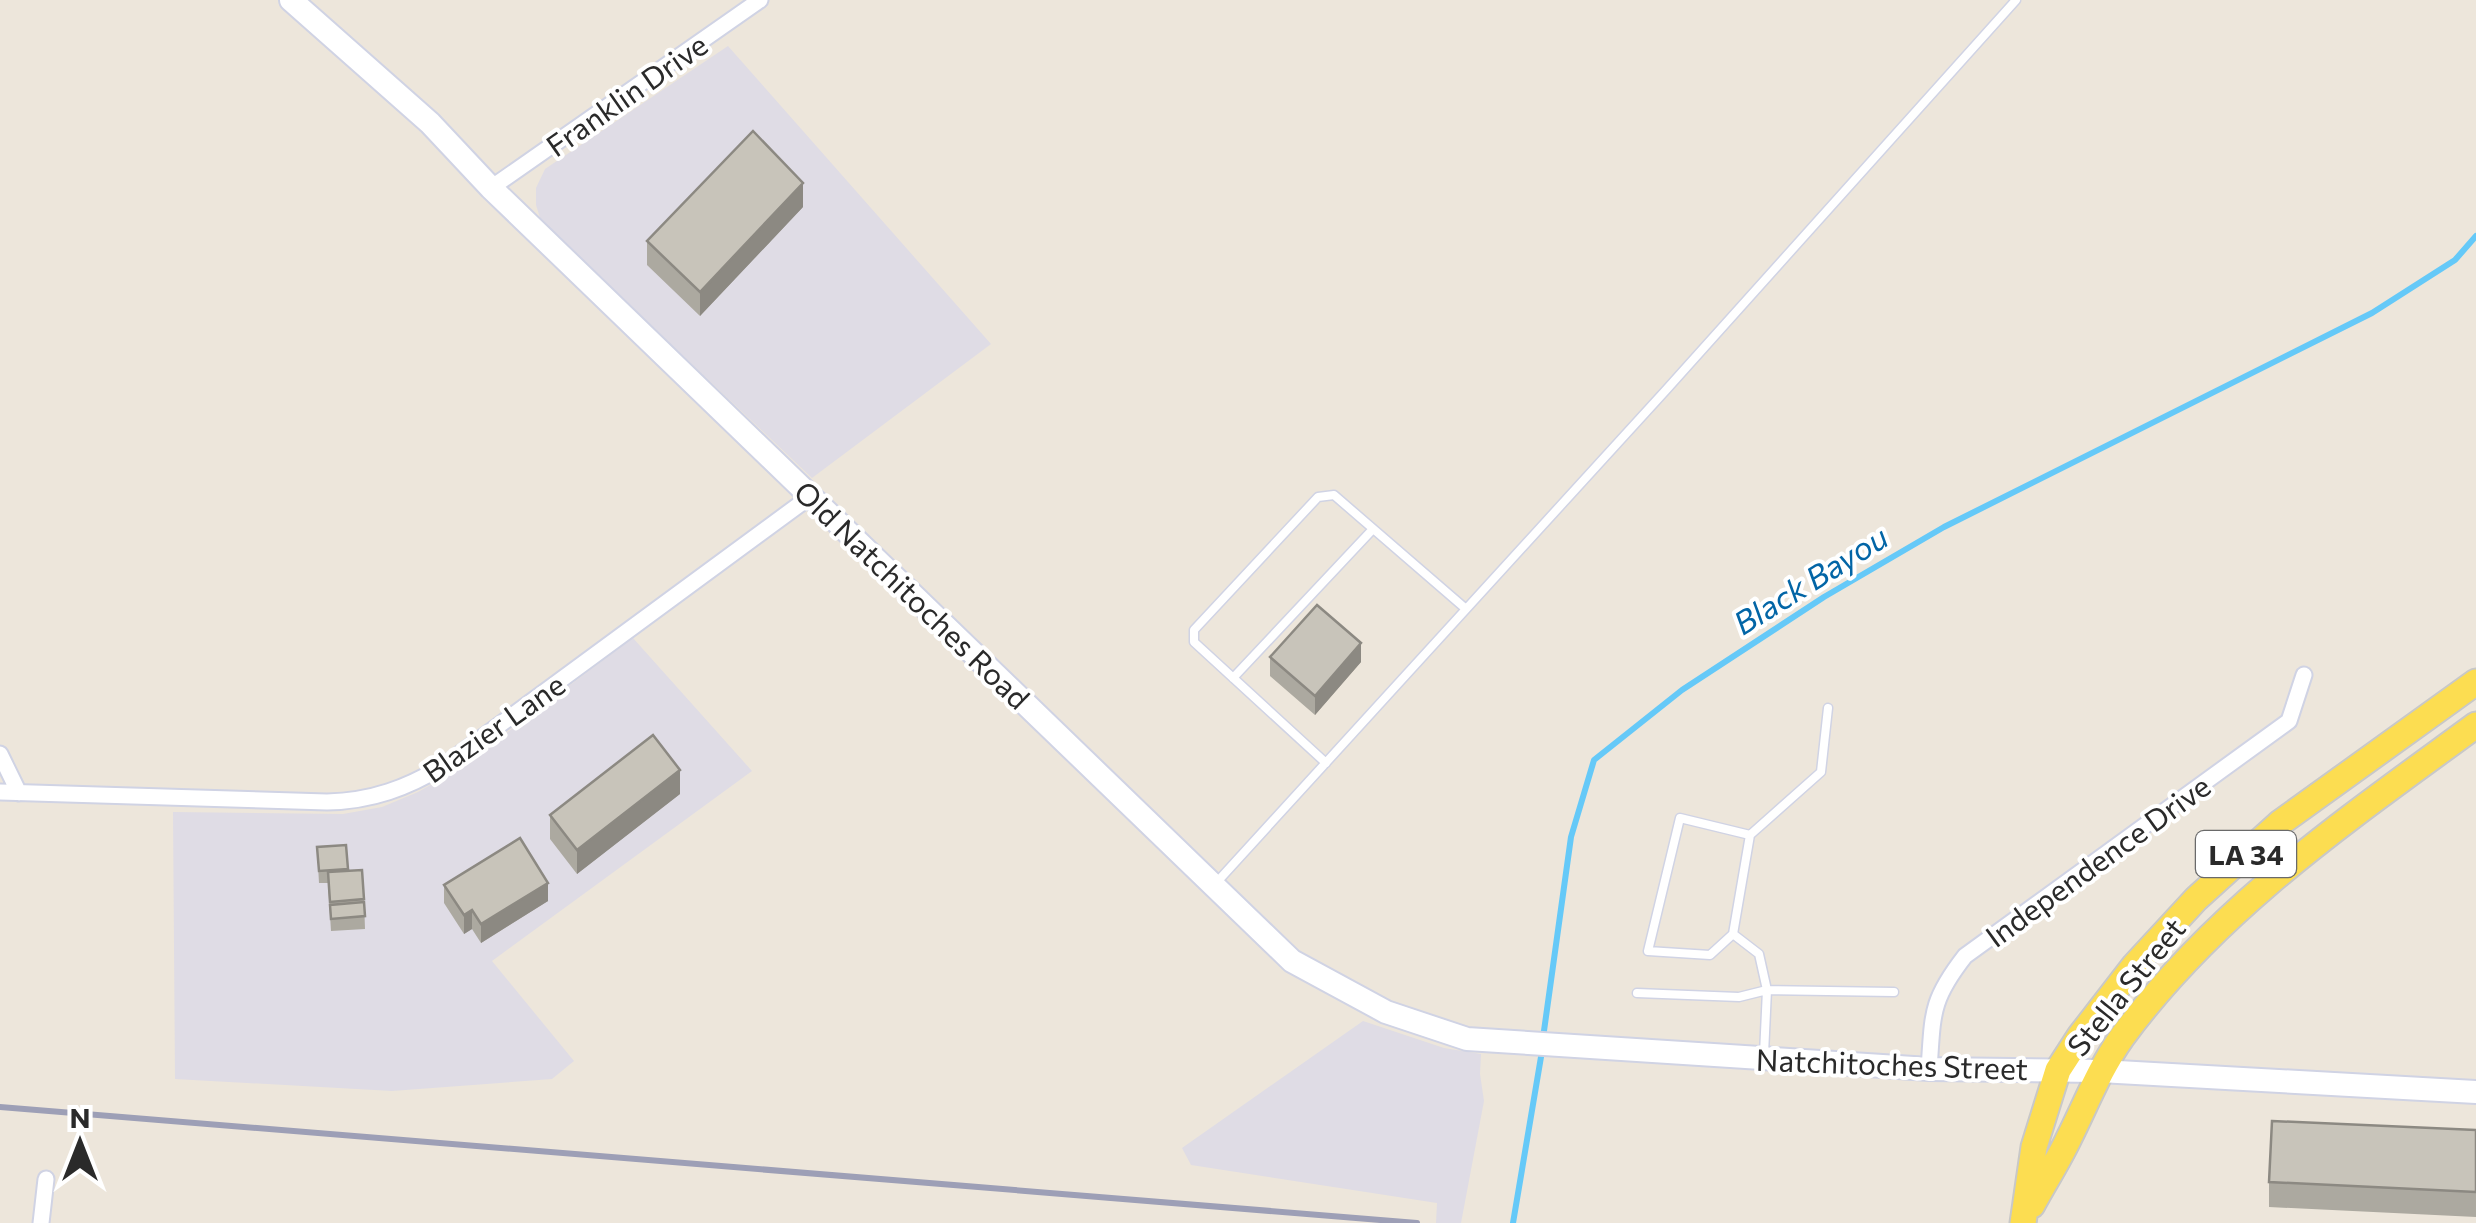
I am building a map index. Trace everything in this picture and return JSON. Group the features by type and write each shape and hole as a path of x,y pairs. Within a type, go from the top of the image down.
{"main road":[{"name":"Stella Street","path":"2058,1070 2135,966 2196,899 2280,823 2476,682"},
{"name":"Stella Street","path":"2100,1072 2122,1037 2174,974 2252,894 2476,725"},
{"name":"LA 34","path":"2024,1221 2034,1147 2058,1070"},
{"name":"LA 34","path":"2024,1221 2100,1072"}],"street":[{"name":"Old Natchitoches Road","path":"290,0 430,123 491,188 1292,961 1386,1012 1468,1039 1608,1048"},
{"name":"Franklin Drive","path":"491,188 760,0"},
{"name":"Blazier Lane","path":"0,792 326,802 356,802 390,793 446,764 812,496"},
{"name":"Independence Drive","path":"1929,1068 1933,1008 1946,981 1965,956 2289,721 2304,675"},
{"path":"0,754 19,793"},
{"name":"Natchitoches Street","path":"1608,1048 1929,1068 2058,1070 2476,1092"},
{"path":"41,1223 46,1179"}],"lane":[{"path":"1214,886 2016,0"},
{"path":"1326,763 1194,642 1194,630 1318,497 1334,495 1466,609"},
{"path":"1233,678 1373,529"},
{"path":"1750,834 1680,818 1648,951 1710,955 1733,934 1750,834 1821,772 1828,708"},
{"path":"1733,934 1759,954 1767,990 1763,1058"},
{"path":"1637,993 1740,997 1767,990 1894,992"}],"shaded area":[{"path":"728,46 991,344 812,478 541,221 536,205 536,188 545,169"},
{"path":"633,638 752,771 492,961 574,1061 552,1079 392,1091 175,1079 173,812 343,814 382,807 457,770"},
{"path":"1363,1021 1444,1048 1481,1054 1484,1101 1461,1223 1436,1223 1437,1203 1191,1165 1182,1148"}],"building":[{"path":"753,131 803,183 700,292 647,241"},
{"path":"1317,605 1361,643 1315,696 1270,657"},
{"path":"653,735 680,770 577,850 550,815"},
{"path":"520,838 548,883 481,924 472,910 464,915 444,885"},
{"path":"346,845 348,869 319,871 317,847"},
{"path":"362,870 364,899 330,902 328,872"},
{"path":"364,902 365,916 331,919 330,905"},
{"path":"2272,1121 2476,1130 2476,1192 2269,1182"}],"waterway":[{"name":"Black Bayou","path":"1543,1038 1571,837 1594,760 1682,690 1824,597 1944,527 2372,313 2455,260 2476,236"},
{"name":"Black Bayou","path":"1513,1223 1542,1051"}],"railway":[{"path":"0,1107 1417,1223"}]}
